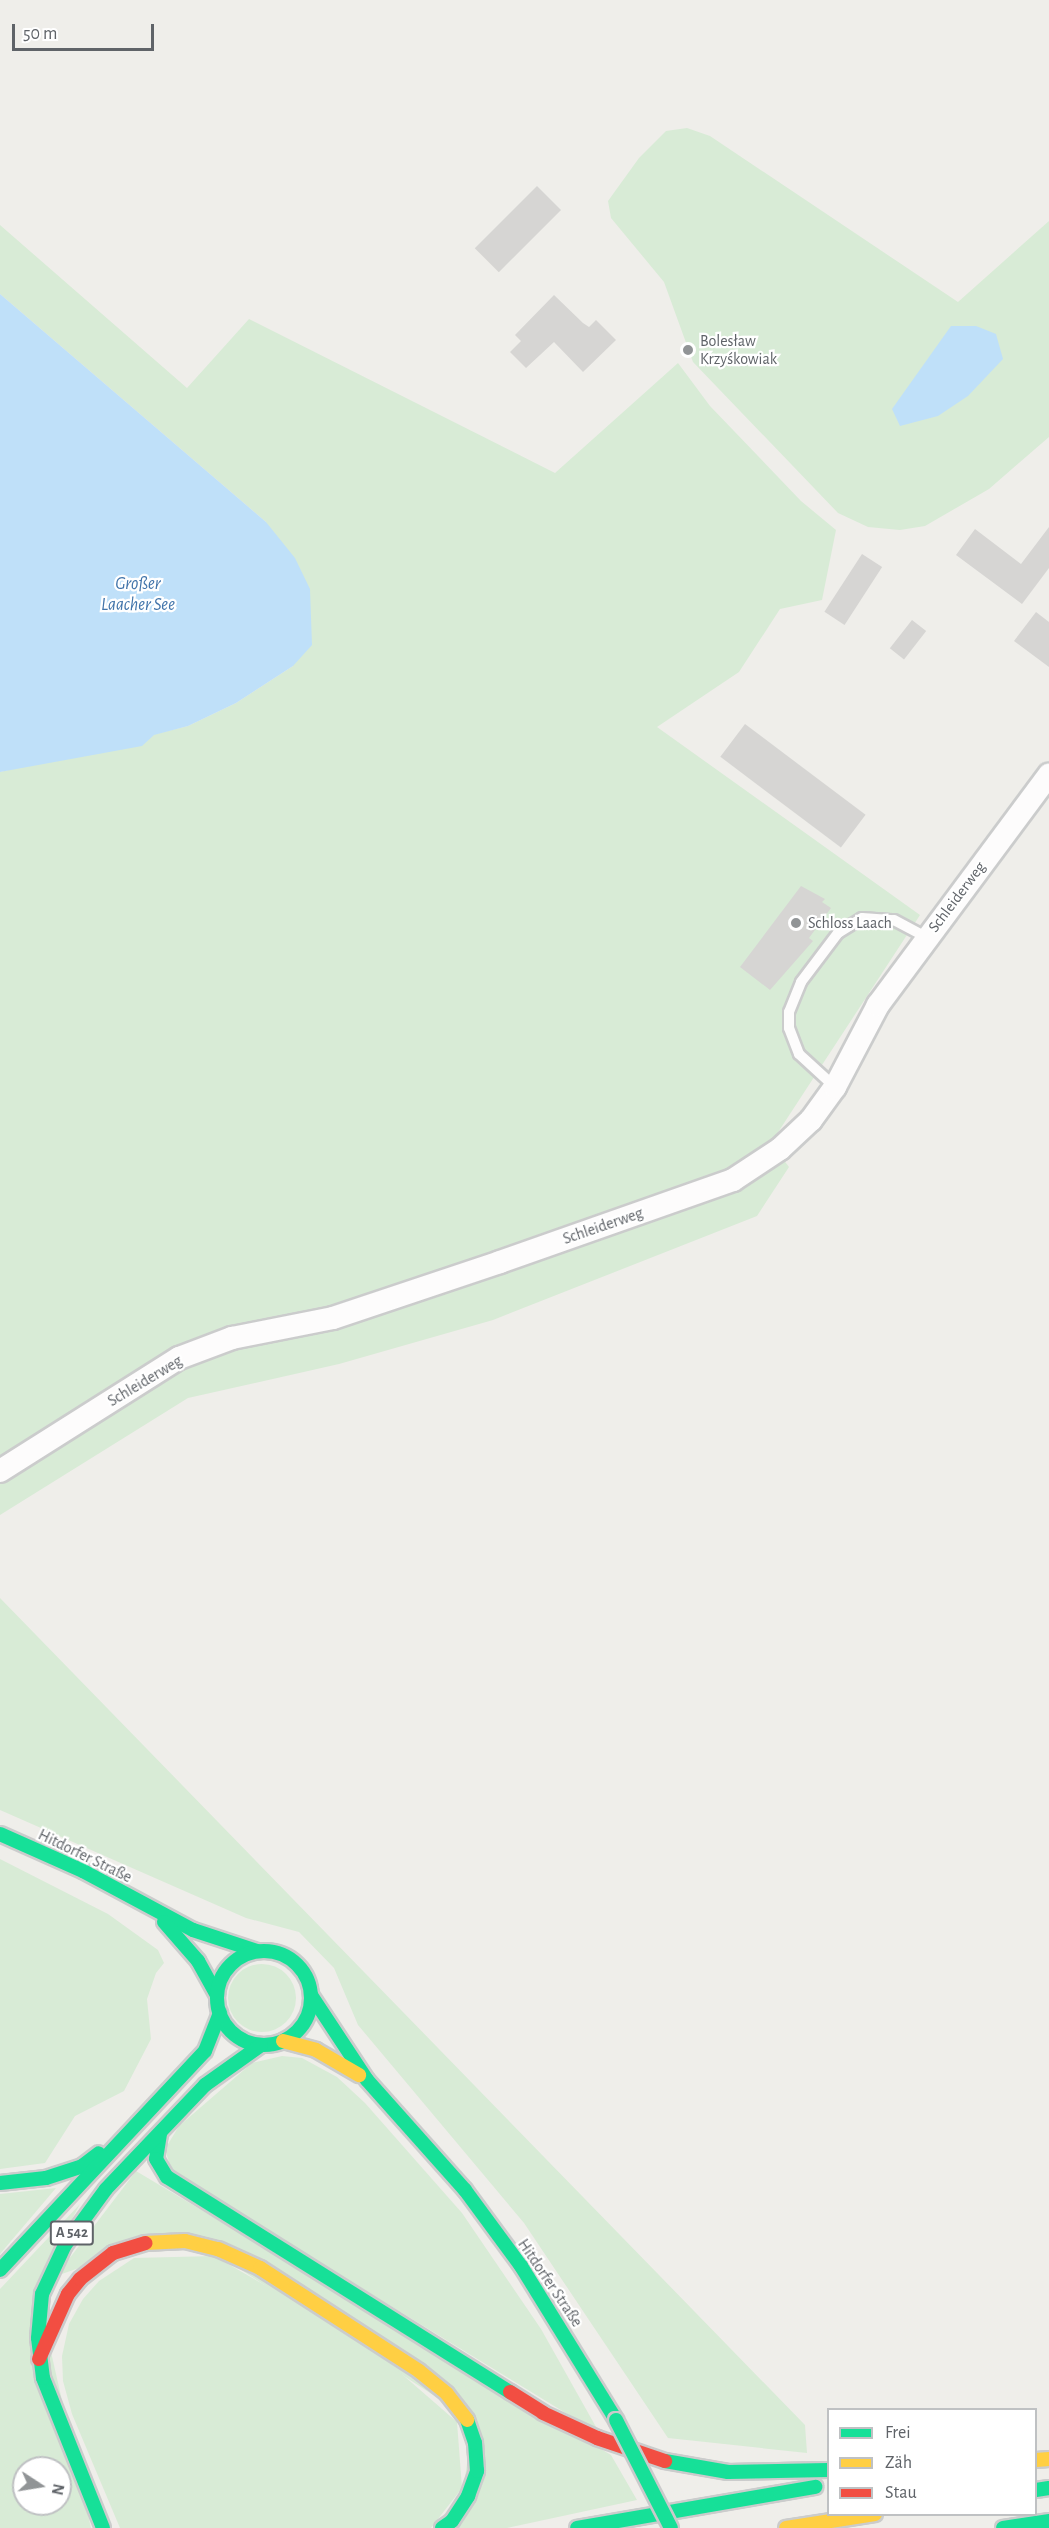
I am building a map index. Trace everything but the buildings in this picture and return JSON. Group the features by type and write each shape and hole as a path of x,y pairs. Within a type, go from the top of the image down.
{"main road":[{"name":"Hitdorfer Straße","path":"0,1834 83,1871 153,1911 216,1939 257,1951"},
{"name":"Hitdorfer Straße","path":"153,1911 198,1960 217,1995"},
{"path":"273,1951 293,1961 308,1979 311,1995 304,2022 283,2041 261,2045 235,2035 220,2013 217,1995 225,1971 244,1954 273,1951"},
{"name":"Hitdorfer Straße","path":"311,1995 367,2080 465,2190 559,2323 616,2420 672,2528"},
{"name":"A 542","path":"0,2270 205,2051 220,2013"},
{"name":"Hitdorfer Straße","path":"283,2041 316,2050 367,2080"},
{"name":"A 542","path":"104,2528 48,2396 39,2359 39,2316 51,2270 106,2189 205,2085 261,2045"},
{"path":"0,2183 46,2178 82,2166 137,2126"},
{"path":"160,2134 156,2159 167,2177 543,2413 597,2438 674,2464 728,2472 827,2470"},
{"path":"39,2359 68,2294 80,2279 112,2253 150,2242 185,2241 218,2249 260,2268 419,2371 447,2394 466,2419 475,2444 477,2471 468,2496 452,2521 442,2528"},
{"path":"577,2528 827,2485"},
{"path":"786,2528 862,2516"},
{"path":"1003,2528 1049,2521"}],"street":[{"name":"Schleiderweg","path":"0,1471 180,1358 232,1338 333,1318 386,1301 733,1180 780,1149 811,1120 835,1087 878,1005 1049,775"}],"lane":[{"path":"835,1087 808,1065 793,1041 789,1012 801,982 838,933 862,918 894,920 926,938"}],"green space":[{"path":"687,128 710,136 958,302 1049,221 1049,437 989,489 925,526 900,530 868,527 838,513 693,362 664,282 611,218 608,201 639,158 666,131"},
{"path":"0,225 187,388 249,319 555,473 678,363 710,406 801,501 836,530 822,600 780,609 739,672 657,727 920,915 771,1143 789,1167 757,1216 493,1320 339,1364 188,1398 0,1515 0,772 188,726 236,703 293,666 266,522 0,294"},
{"path":"0,1598 805,2425 807,2453 668,2438 524,2223 358,2025 334,1968 299,1932 246,1918 0,1810"},
{"path":"0,1859 108,1914 158,1950 164,1963 156,1973 147,1999 151,2039 124,2091 75,2116 45,2163 0,2169"},
{"path":"269,1964 281,1970 290,1979 296,1991 294,2011 286,2022 269,2032 255,2032 238,2022 230,2011 228,1991 238,1974 249,1966"},
{"path":"282,2056 302,2058 337,2077 365,2103 462,2213 541,2329 600,2434 172,2172 165,2149 179,2126 252,2063"},
{"path":"136,2171 611,2455 637,2500 507,2528 458,2528 473,2421 183,2232 56,2276"},
{"path":"56,2188 0,2254 0,2194"},
{"path":"80,2204 36,2286 91,2528 0,2528 0,2289"},
{"path":"214,2256 366,2343 457,2422 462,2488 431,2528 120,2528 72,2414 63,2381 62,2356 69,2324 83,2299 99,2281 134,2258"}],"water":[{"name":"Großer Laacher See","path":"0,294 266,522 295,558 310,589 312,645 293,666 236,703 188,726 154,735 142,746 0,772"},
{"path":"951,326 976,326 996,334 1003,359 968,396 938,416 900,426 892,409"}],"traffic: fast":[{"path":"0,1834 83,1871 193,1930 257,1951"},
{"path":"164,1922 198,1961 217,1995"},
{"path":"264,1951 282,1955 297,1965 307,1980 311,1998 307,2016 297,2031 282,2041 264,2045 246,2041 231,2031 221,2016 217,1998 221,1980 231,1965 246,1955 264,1951"},
{"path":"311,1995 367,2080 465,2190 521,2266 616,2420"},
{"path":"0,2270 205,2051 220,2013"},
{"path":"103,2528 43,2378 38,2338 42,2294 65,2245 106,2189 205,2085 261,2045"},
{"path":"160,2134 156,2159 167,2177 510,2392"},
{"path":"0,2183 46,2178 82,2166 99,2153"},
{"path":"442,2528 452,2521 468,2496 477,2471 475,2443 467,2420"},
{"path":"616,2420 671,2528"},
{"path":"665,2461 728,2472 827,2470"},
{"path":"577,2528 815,2487"},
{"path":"1037,2490 1049,2488"},
{"path":"1003,2528 1049,2521"}],"traffic: slow":[{"path":"283,2041 316,2050 359,2075"},
{"path":"145,2243 185,2241 218,2249 260,2268 419,2371 447,2394 467,2420"},
{"path":"1037,2460 1049,2459"},
{"path":"786,2528 862,2516"}],"traffic: jam":[{"path":"39,2359 68,2294 80,2279 113,2253 145,2243"},
{"path":"510,2392 543,2413 597,2438 665,2461"}],"place":[{"name":"Bolesław Krzyśkowiak","path":"688,350"},
{"name":"Schloss Laach","path":"796,923"}]}
